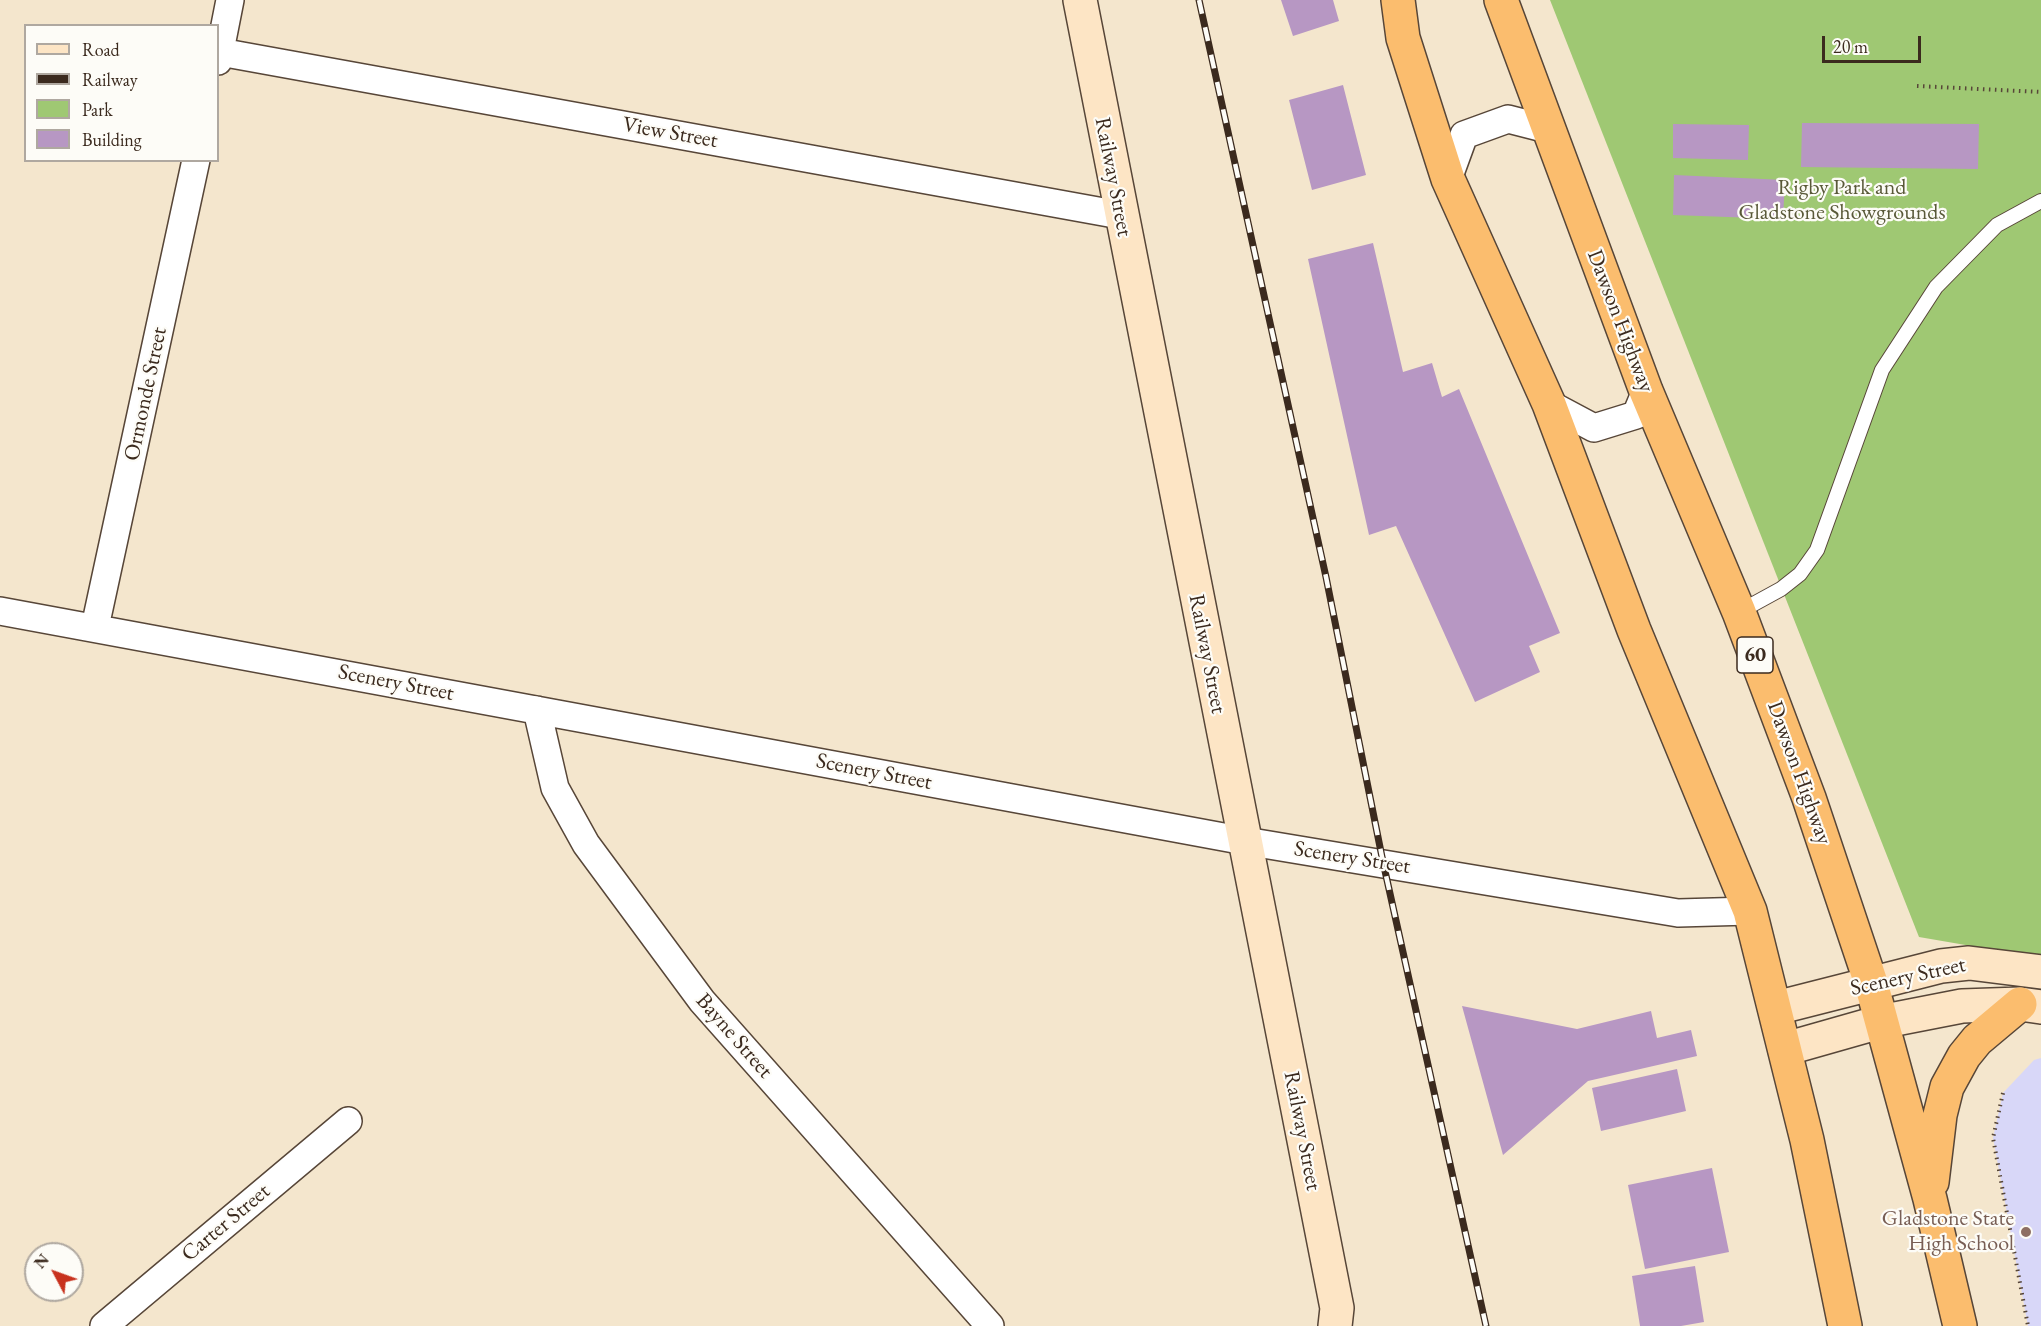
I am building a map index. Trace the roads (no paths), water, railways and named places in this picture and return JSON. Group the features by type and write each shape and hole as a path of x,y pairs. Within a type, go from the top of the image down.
{"highway":[{"path":"1398,0 1403,38 1448,179 1549,404 1634,630 1750,911 1776,1008 1845,1326"},
{"name":"Dawson Highway","path":"1501,0 1646,391 1739,612 1809,798 1871,983 1930,1199 1960,1326"},
{"path":"1930,1199 1940,1115 1947,1087 1964,1056 1977,1040 2031,1005"}],"street":[{"path":"219,56 230,0"},
{"name":"Railway Street","path":"1080,0 1336,1317"},
{"name":"View Street","path":"219,56 1120,215"},
{"path":"1448,179 1464,135 1508,119 1547,129"},
{"name":"Ormonde Street","path":"95,627 196,162"},
{"path":"1549,404 1594,428 1636,415 1646,391"},
{"name":"Scenery Street","path":"0,611 1245,841 1678,913 1750,911"},
{"name":"Bayne Street","path":"537,710 555,788 586,844 702,1001 990,1326"},
{"name":"Scenery Street","path":"1776,1008 1941,966 1970,963 2041,972"},
{"name":"Scenery Street","path":"1785,1049 1880,1022 1962,1006 2031,1005"},
{"name":"Carter Street","path":"104,1326 348,1121"}],"lane":[{"path":"1739,612 1782,589 1800,574 1817,550 1882,370 1936,287 1997,225 2041,201"}],"railway":[{"path":"1199,0 1326,577 1383,862 1486,1326"}],"place":[{"name":"Gladstone State High School","path":"2026,1232"}],"park label":[{"name":"Rigby Park and Gladstone Showgrounds","path":"1842,200"}]}
